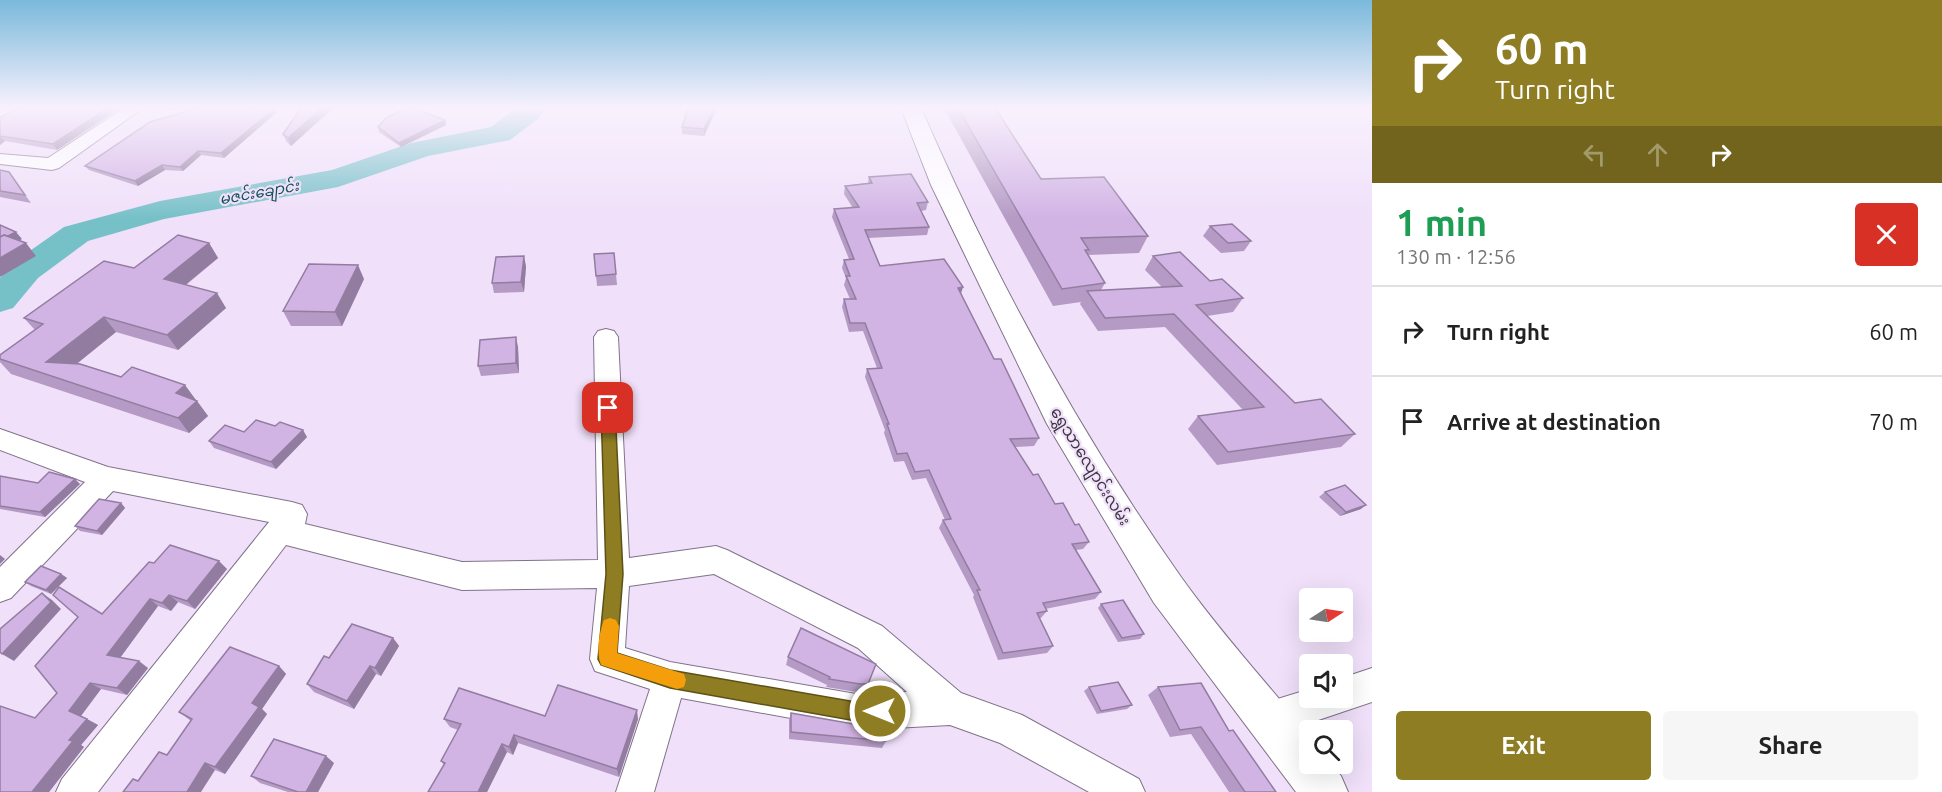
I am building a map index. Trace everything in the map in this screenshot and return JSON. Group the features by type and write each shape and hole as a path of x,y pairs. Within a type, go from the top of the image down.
{"street":[{"path":"0,159 52,164 80,145"},
{"name":"ရွှေသာလျောင်းလမ်း","path":"927,145 943,184 1058,415 1168,590 1325,792"},
{"path":"606,337 614,574 607,659 670,679 856,712 950,707"},
{"path":"0,439 107,478 292,514"},
{"path":"0,588 107,478"},
{"path":"292,514 288,533 462,576 614,574 716,560 870,637 950,707 1009,728 1126,792"},
{"path":"75,792 292,514"},
{"path":"635,792 670,679"},
{"path":"1353,691 1372,685"},
{"path":"1269,719 1304,708"}],"building":[{"path":"116,145 231,145 221,153 198,151 180,167 162,165 135,181 85,166"},
{"path":"979,145 1019,145 1041,179 1104,177 1148,236 1081,238 1089,250 1085,250 1105,283 1062,289"},
{"path":"0,170 9,172 25,195 0,191"},
{"path":"911,174 928,202 917,203 929,227 865,230 880,266 944,259 963,287 958,288 994,359 1001,359 1039,438 1010,439 1033,475 1038,474 1055,504 1063,503 1075,525 1079,524 1089,542 1072,544 1101,592 1043,603 1047,611 1037,613 1053,646 1003,653 977,590 980,590 943,520 951,519 929,470 915,472 907,453 897,454 887,424 889,424 867,369 882,368 865,323 850,323 844,299 856,299 846,276 850,276 844,260 854,259 834,209 859,207 845,186 872,183 869,177"},
{"path":"1232,224 1251,241 1228,243 1210,226"},
{"path":"0,225 16,232 0,237"},
{"path":"4,235 26,243 0,258 0,237"},
{"path":"178,235 209,243 164,279 217,293 167,335 104,317 46,362 80,364 121,377 132,367 185,385 176,393 197,401 178,418 0,359 0,355 43,324 24,318 104,261 134,268"},
{"path":"1180,252 1210,281 1222,279 1243,298 1196,305 1295,403 1321,399 1355,434 1228,452 1198,416 1264,407 1174,314 1105,318 1087,291 1182,286 1153,256"},
{"path":"614,253 616,274 596,276 594,254"},
{"path":"524,256 521,282 492,283 496,257"},
{"path":"309,264 358,265 335,312 283,311"},
{"path":"516,337 516,363 478,366 480,340"},
{"path":"256,420 275,426 280,422 303,430 271,462 209,441 225,425 244,432"},
{"path":"49,472 75,479 40,512 0,506 0,476 38,483"},
{"path":"1345,485 1366,505 1346,512 1325,492"},
{"path":"99,499 121,503 97,531 75,526"},
{"path":"170,545 219,561 187,601 169,595 162,603 150,599 107,655 139,661 117,688 90,683 69,711 87,719 69,740 73,741 32,792 0,792 0,706 35,718 57,693 35,666 78,617 53,595 59,587 102,614 149,562 154,563"},
{"path":"41,566 61,574 46,590 25,582"},
{"path":"42,593 51,602 2,654 0,652 0,629"},
{"path":"1123,600 1144,634 1122,638 1101,604"},
{"path":"352,624 393,638 375,668 370,666 347,701 307,684 324,656 329,658"},
{"path":"801,628 876,664 868,684 829,679 830,677 788,657"},
{"path":"230,647 279,666 252,703 259,707 215,767 205,763 187,792 123,792 133,779 138,781 159,752 167,755 192,719 179,712"},
{"path":"1118,682 1132,705 1101,711 1089,687"},
{"path":"1201,683 1229,731 1233,730 1276,792 1245,792 1201,727 1180,730 1158,687"},
{"path":"558,685 637,710 617,769 514,735 509,747 502,744 478,792 428,792 445,763 441,761 461,724 444,719 459,688 545,716"},
{"path":"791,713 859,725 885,724 886,741 791,732"},
{"path":"274,739 326,756 306,792 298,792 251,776"}],"waterway":[{"name":"မဇင်းချောင်း","path":"0,300 26,270 76,234 160,210 338,178 421,149 442,145"}],"slow traffic":[{"path":"610,626 607,659 677,680"}],"route":[{"path":"608,408 614,574 607,659 670,679 856,712 880,711"}]}
